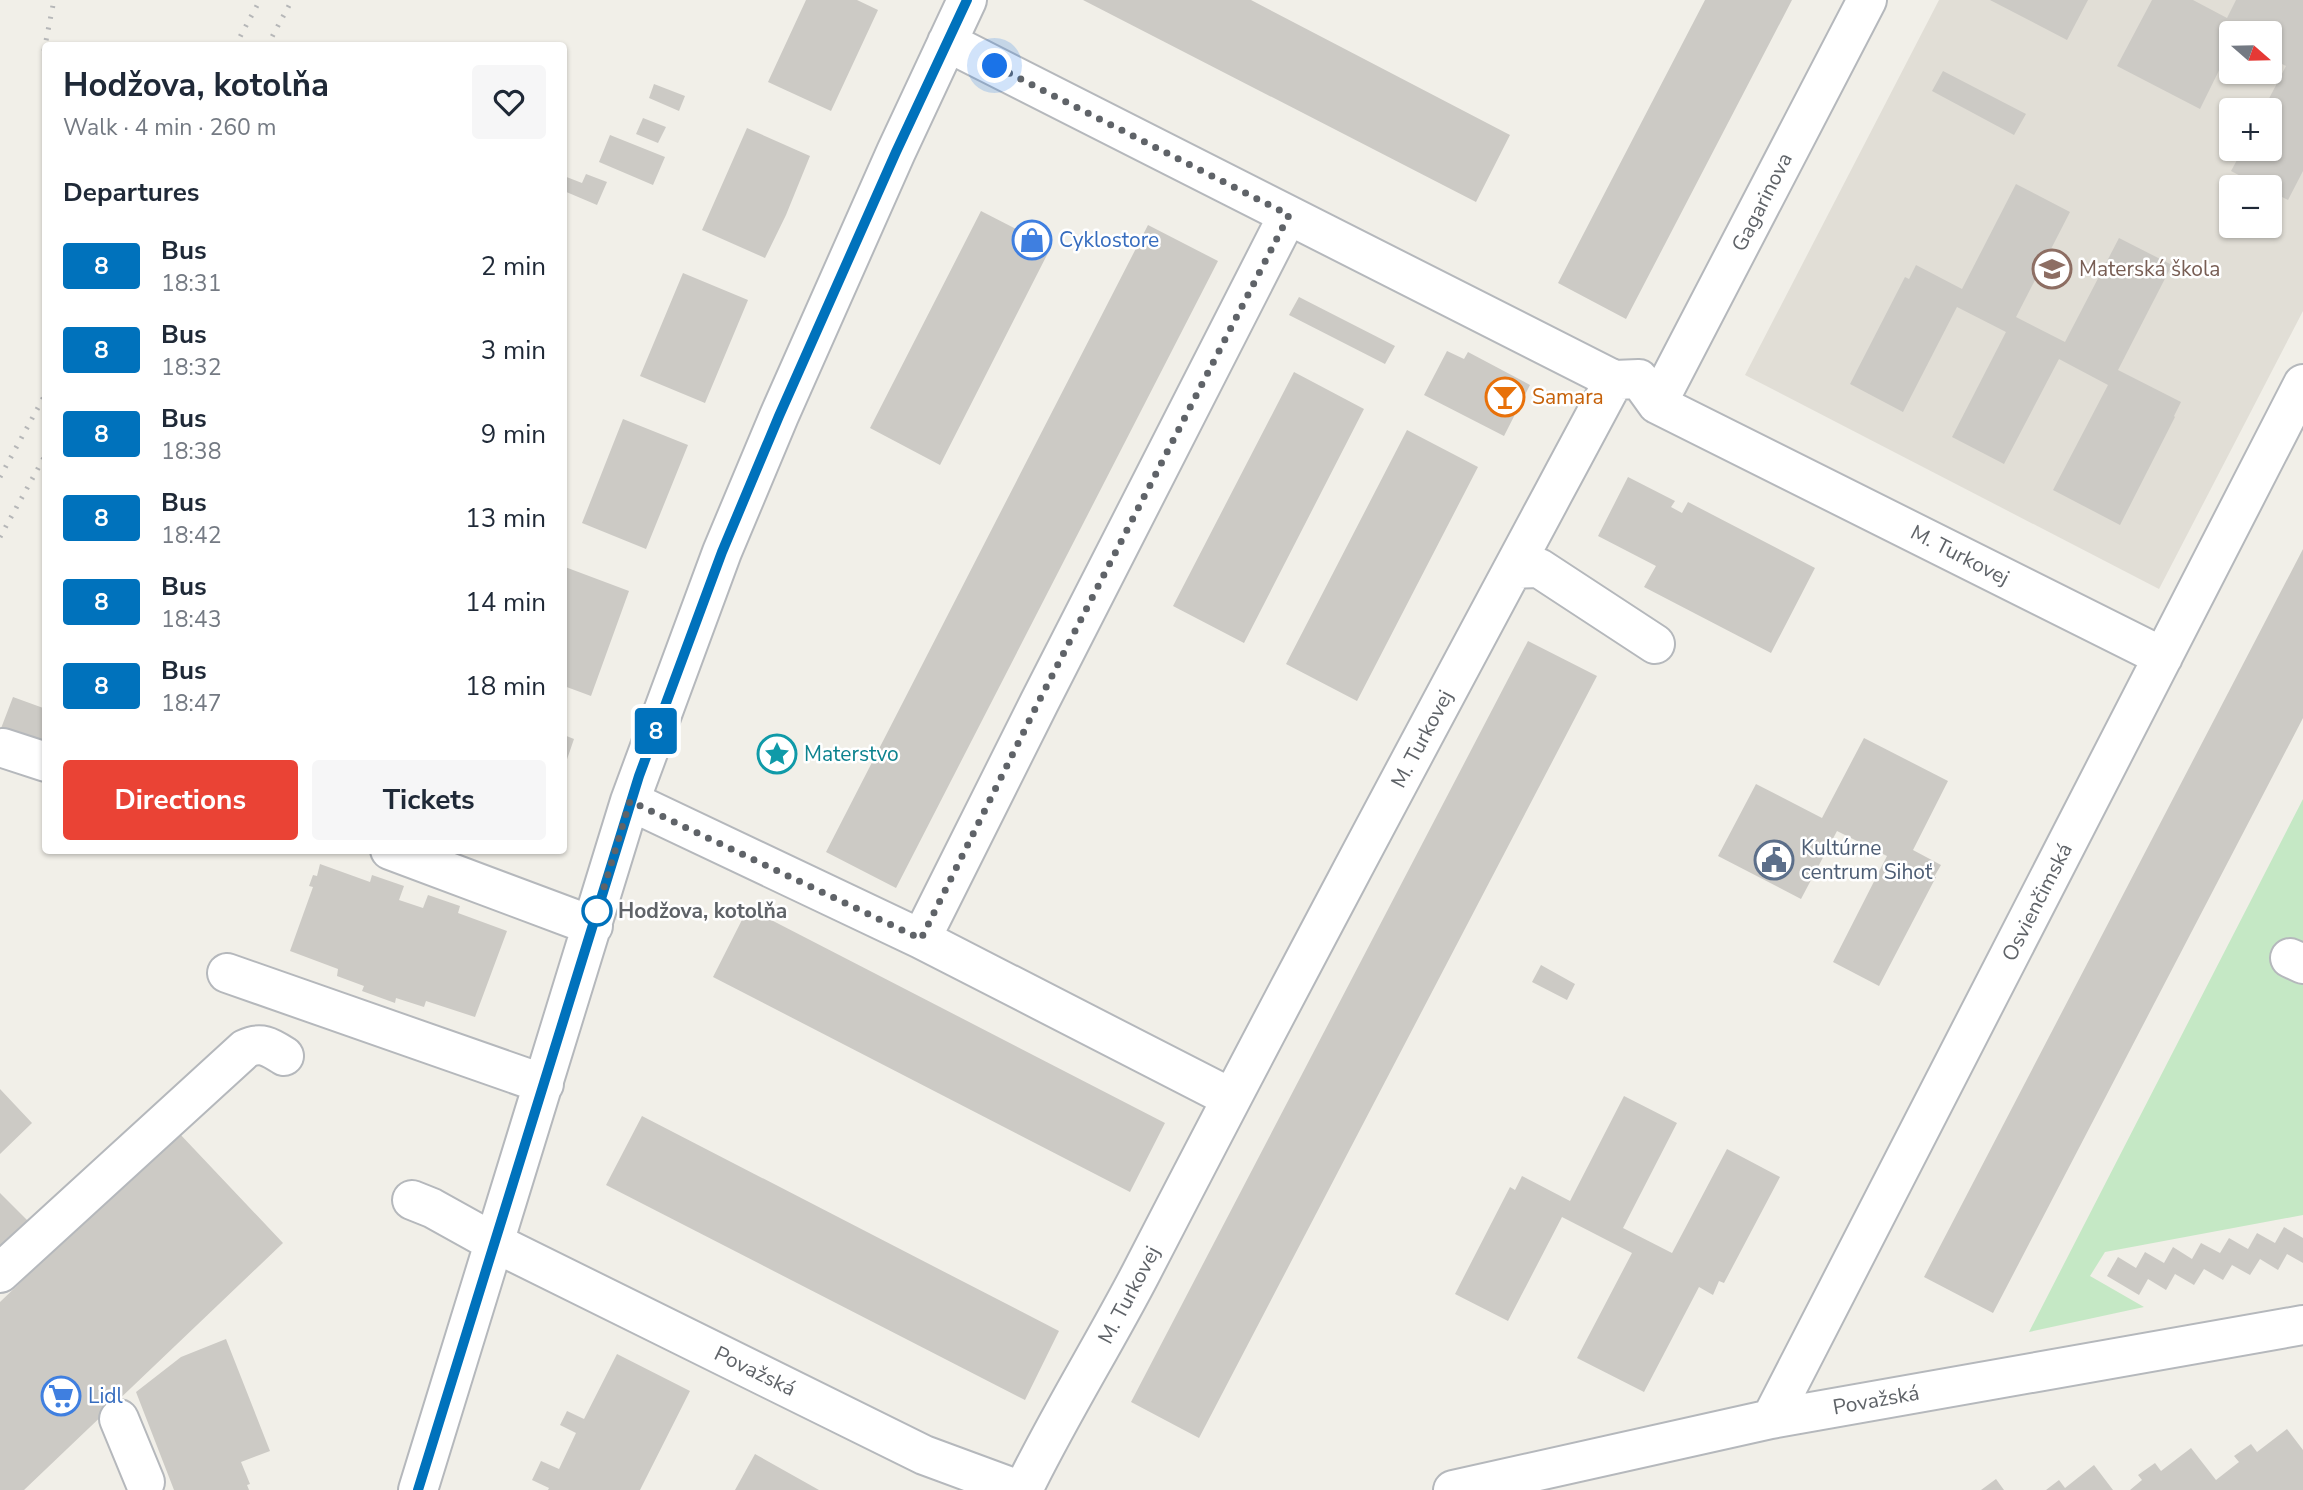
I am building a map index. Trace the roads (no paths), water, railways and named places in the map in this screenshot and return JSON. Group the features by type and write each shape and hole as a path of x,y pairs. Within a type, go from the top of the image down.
{"street":[{"path":"418,1490 630,801 738,515 868,215 967,0"},
{"name":"Gagarinova","path":"1657,404 1867,0"},
{"name":"M. Turkovej","path":"947,42 1614,380 1639,379 1657,404 2163,657"},
{"path":"921,939 1038,703 1289,215"},
{"name":"M. Turkovej","path":"1021,1490 1117,1318 1231,1098 1614,380"},
{"name":"Osvienčimská","path":"1770,1419 2303,384"},
{"path":"1513,569 1539,568 1655,644"},
{"path":"3,748 42,761"},
{"path":"630,801 921,939 1231,1098"},
{"path":"401,854 593,926"},
{"path":"227,973 544,1084"},
{"path":"0,1273 245,1049 254,1045 268,1046 284,1056"},
{"name":"Považská","path":"412,1199 495,1243 925,1455 931,1475 1021,1490"},
{"name":"Považská","path":"1453,1490 1770,1419 2303,1325"},
{"path":"119,1419 139,1487"}],"railway":[{"path":"46,42 54,0"},
{"path":"237,42 260,0"},
{"path":"269,42 292,0"},
{"path":"0,477 42,400"},
{"path":"0,537 42,461"}],"place":[{"name":"Cyklostore","path":"1032,240"},
{"name":"Materská škola","path":"2052,269"},
{"name":"Samara","path":"1505,397"},
{"name":"Materstvo","path":"777,754"},
{"name":"Kultúrne centrum Sihoť","path":"1774,860"},
{"name":"Hodžova, kotolňa","path":"597,911"},
{"name":"Lidl","path":"61,1396"}]}
